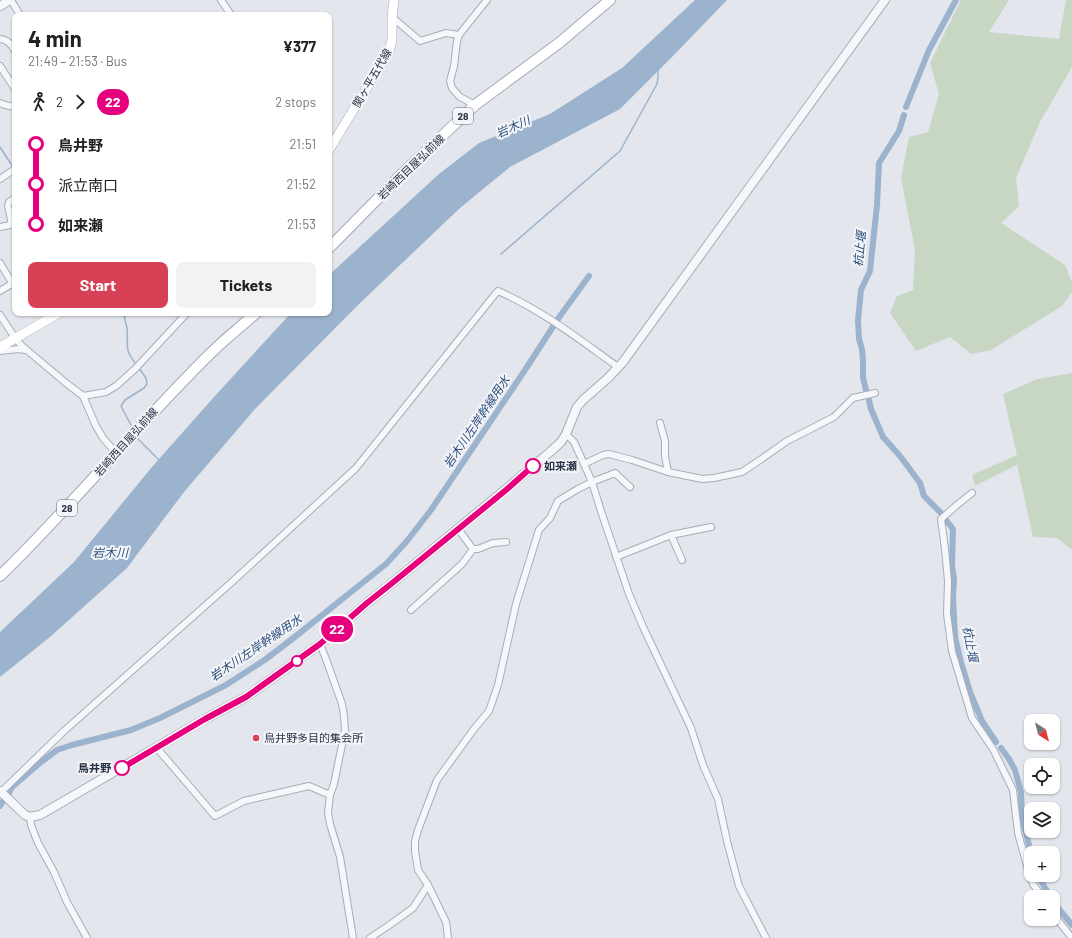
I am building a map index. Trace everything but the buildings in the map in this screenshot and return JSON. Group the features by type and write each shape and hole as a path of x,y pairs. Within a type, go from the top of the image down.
{"main road":[{"name":"関ヶ平五代線","path":"332,145 390,51 394,0"},
{"name":"岩崎西目屋弘前線","path":"332,245 406,170 475,105 559,43 610,0"},
{"path":"0,346 54,316"},
{"name":"岩崎西目屋弘前線","path":"0,576 47,528 178,386 214,350 253,316"}],"street":[{"path":"0,6 11,0 18,12"},
{"path":"221,0 228,12"},
{"path":"475,105 460,97 452,88 450,81 459,35 486,0"},
{"path":"618,367 560,326 517,299 498,291 356,468 233,581 64,731 0,792 19,810 30,817 40,815 156,747 246,697 320,644 367,603 506,490 550,452 561,442 583,400 618,367 885,0"},
{"path":"392,17 420,41 446,32 459,35"},
{"path":"0,39 6,40 12,47"},
{"path":"0,66 12,85"},
{"path":"0,103 12,106"},
{"path":"0,179 12,171"},
{"path":"12,200 9,202 8,206 12,220"},
{"path":"0,228 12,224"},
{"path":"0,263 12,279"},
{"path":"0,291 12,283"},
{"path":"0,315 15,338 27,350 83,396 96,426 103,438 116,453"},
{"path":"83,396 106,392 116,386 141,363 183,316"},
{"path":"0,351 19,349 27,350"},
{"path":"584,464 609,454 668,472 702,479 742,472 787,441 834,417 853,398 875,393"},
{"path":"660,423 665,441 665,456 668,472"},
{"path":"566,434 574,442 592,482 629,594 691,728 718,799 727,841 740,886 766,938"},
{"path":"448,938 446,922 428,885 418,870 415,851 415,841 418,830 432,790 441,774 474,728 489,711 498,685 516,604 539,530 550,518 558,501 592,482 615,473 630,487"},
{"path":"972,493 957,504 941,519 948,581 947,614 952,651 972,718 994,749 1013,790 1018,833 1033,884 1037,890"},
{"path":"616,557 671,535 711,527"},
{"path":"458,529 473,549"},
{"path":"671,535 682,560"},
{"path":"473,549 478,549 493,543 506,542"},
{"path":"410,610 462,564 473,549"},
{"path":"320,644 342,704 344,716 345,730 334,784 330,795 328,813 340,857 353,938"},
{"path":"156,747 215,816 244,801 309,786 330,795"},
{"path":"30,817 31,825 38,843 54,872 67,902 87,938"},
{"path":"370,938 413,908 428,885"},
{"path":"1060,923 1072,938"}],"green space":[{"path":"961,0 1009,0 989,32 1059,39 1066,0 1072,0 1072,67 1040,122 1016,178 1019,206 1001,223 1065,265 1072,282 1072,292 1062,306 991,350 971,354 950,337 916,351 890,313 897,296 913,290 915,250 901,178 909,137 928,132 939,94 930,63"},
{"path":"1072,373 1072,550 1057,538 1033,537 1017,465 975,486 972,475 1017,455 1003,394 1037,379"}],"water":[{"name":"岩木川","path":"695,0 727,0 620,109 510,167 460,208 358,305 255,409 184,492 127,568 50,637 0,677 0,632 74,562 152,467 288,316 332,316 332,272 439,174 479,143 550,114 622,68"}],"waterway":[{"name":"杭止堰","path":"906,107 929,50 956,0"},
{"path":"501,254 620,151 657,84 658,70"},
{"name":"杭止堰","path":"866,390 863,378 862,349 859,339 858,320 861,290 870,271 877,205 879,163 899,131 904,115"},
{"path":"0,147 12,165"},
{"name":"岩木川左岸幹線用水","path":"9,793 12,787 57,750 131,730 160,718 226,685 266,659 386,564 407,541 431,510 560,316 589,276"},
{"path":"124,316 127,328 127,347 129,354 136,364"},
{"path":"133,429 121,406 125,400 144,388 147,384 146,378 139,368"},
{"name":"杭止堰","path":"869,400 871,409 883,437 900,456 920,483 924,496 941,513"},
{"path":"137,436 139,440 160,461"},
{"name":"杭止堰","path":"946,520 953,529 952,565 954,579 953,597 955,637 970,692 982,721 996,742"},
{"name":"杭止堰","path":"1001,748 1015,770 1021,792 1022,817 1029,846"},
{"name":"岩木川左岸幹線用水","path":"0,806 3,801"},
{"name":"杭止堰","path":"1042,882 1046,890"},
{"name":"杭止堰","path":"1060,910 1072,925"}],"bus line":[{"name":"22","path":"122,768 205,719 233,705 274,678 320,644 367,603 506,490 533,466"}],"place":[{"name":"如来瀬","path":"533,466"},
{"name":"鳥井野多目的集会所","path":"256,738"},
{"name":"鳥井野","path":"122,768"}]}
